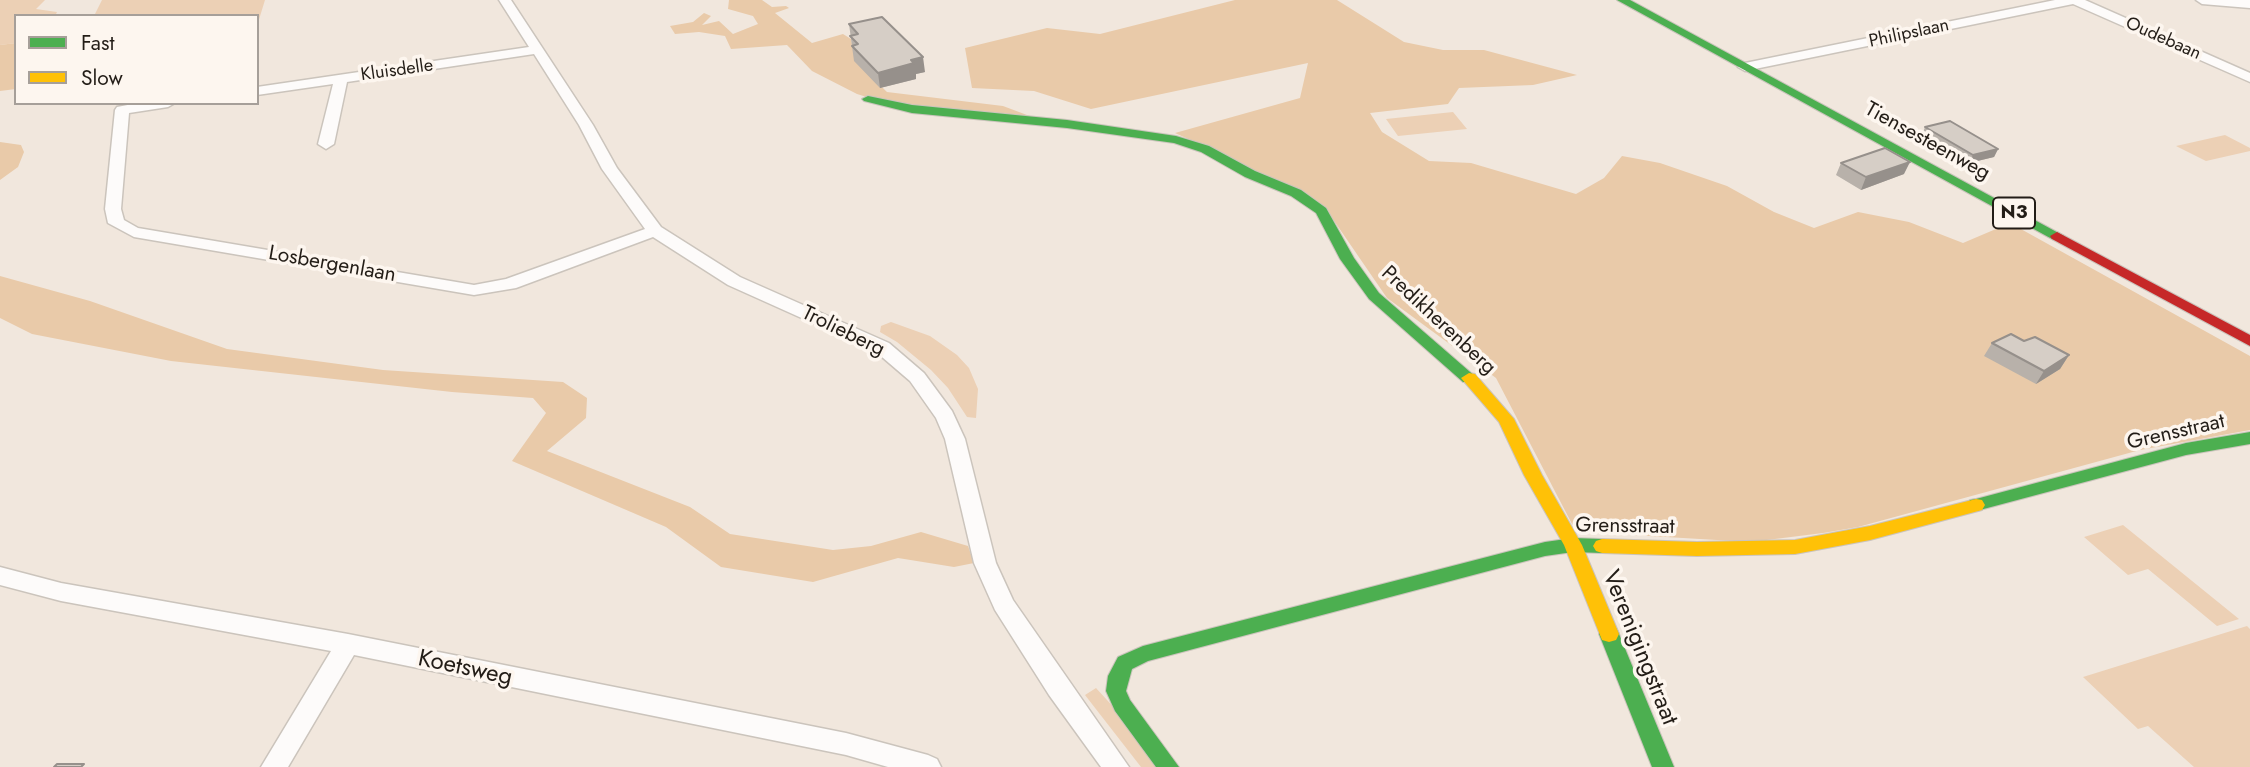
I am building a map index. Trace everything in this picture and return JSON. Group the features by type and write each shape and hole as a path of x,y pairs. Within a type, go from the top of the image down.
{"street":[{"name":"Trolieberg","path":"505,0 586,125 610,169 655,231 734,281 882,348 916,377 945,416 955,439 985,563 1003,604 1058,688 1116,767"},
{"name":"Tiensesteenweg","path":"1622,0 2250,341"},
{"name":"Philipslaan","path":"1745,67 2074,0"},
{"name":"Oudebaan","path":"2074,0 2250,78"},
{"path":"2202,0 2250,4"},
{"name":"Kluisdelle","path":"259,91 536,50"},
{"path":"326,144 341,79"},
{"name":"Predikherenberg","path":"868,99 912,109 1067,124 1176,140 1205,149 1250,174 1296,193 1321,211 1347,259 1374,296 1479,386 1506,419 1533,475 1573,545"},
{"path":"122,110 155,105"},
{"name":"Losbergenlaan","path":"122,110 113,209 116,223 134,232 474,290 510,284 655,231"},
{"name":"Grensstraat","path":"1168,767 1122,705 1116,691 1118,676 1125,663 1143,654 1545,549 1573,545 1697,549 1795,547 1870,533 2186,449 2250,438"},
{"name":"Verenigingstraat","path":"1573,545 1663,767"},
{"name":"Koetsweg","path":"0,576 61,592 348,644 928,767"},
{"path":"274,767 348,644"}],"shaded area":[{"path":"0,0 45,0 36,9 57,12 14,14 14,43 0,45"},
{"path":"102,0 265,0 259,20 259,14 95,14"},
{"path":"729,0 762,0 772,7 786,6 789,8 775,13 812,43 843,34 851,39 855,61 887,92 1003,106 1035,118 886,103 857,94 812,71 787,45 731,49 725,36 699,32 675,34 670,26 693,22 704,13 711,16 702,25 719,21 733,34 758,24 753,16 728,9"},
{"path":"1235,0 1337,0 1404,42 1443,50 1484,50 1577,75 1533,85 1459,88 1448,104 1370,113 1382,132 1429,161 1471,163 1576,194 1604,178 1622,156 1660,163 1727,186 1774,212 1814,228 1858,212 1909,222 1963,243 2010,223 2250,356 2250,430 2140,450 1858,527 1823,533 1751,542 1581,532 1572,524 1496,378 1387,298 1328,212 1239,162 1175,133 1300,98 1308,63 1091,109 1034,91 972,88 965,48 1047,28 1100,34"},
{"path":"14,43 14,89 0,91 0,45"},
{"path":"1453,112 1467,129 1398,136 1386,119"},
{"path":"2225,135 2250,148 2250,151 2206,161 2176,146"},
{"path":"0,142 21,145 24,152 18,167 0,180"},
{"path":"0,276 90,301 227,349 383,370 563,382 587,398 586,418 547,451 690,507 730,534 833,550 871,546 921,532 968,546 974,563 954,567 898,558 813,582 721,567 666,527 512,461 546,413 533,398 452,392 171,361 32,334 0,318"},
{"path":"891,322 930,336 957,355 969,368 978,389 976,418 967,417 948,388 931,370 897,342 880,332 881,326"},
{"path":"2123,525 2239,619 2217,626 2148,569 2128,575 2084,537"},
{"path":"2247,626 2250,629 2250,767 2194,767 2148,726 2138,729 2083,677"},
{"path":"1096,688 1118,712 1159,767 1141,767 1085,695"}],"building":[{"path":"882,17 923,57 911,60 914,63 878,73 852,46 858,44 850,36 858,34 849,24"},
{"path":"1950,121 1998,149 1973,155 1925,127"},
{"path":"1885,148 1910,162 1866,177 1841,163"},
{"path":"2011,334 2024,341 2035,337 2069,355 2044,371 1992,343"},
{"path":"57,764 84,764 81,767 54,767"}],"traffic: fast":[{"path":"1622,0 2057,236"},
{"path":"868,99 912,109 1067,124 1176,140 1205,149 1250,174 1296,193 1321,211 1347,259 1374,296 1469,378"},
{"path":"1976,505 2186,449 2250,438"},
{"path":"1168,767 1122,705 1116,691 1118,676 1125,663 1143,654 1545,549 1573,545 1602,546"},
{"path":"1609,634 1663,767"}],"traffic: slow":[{"path":"1469,378 1506,419 1533,475 1573,545 1609,634"},
{"path":"1602,546 1697,549 1795,547 1870,533 1976,505"}],"traffic: jam":[{"path":"2057,236 2250,341"}]}
